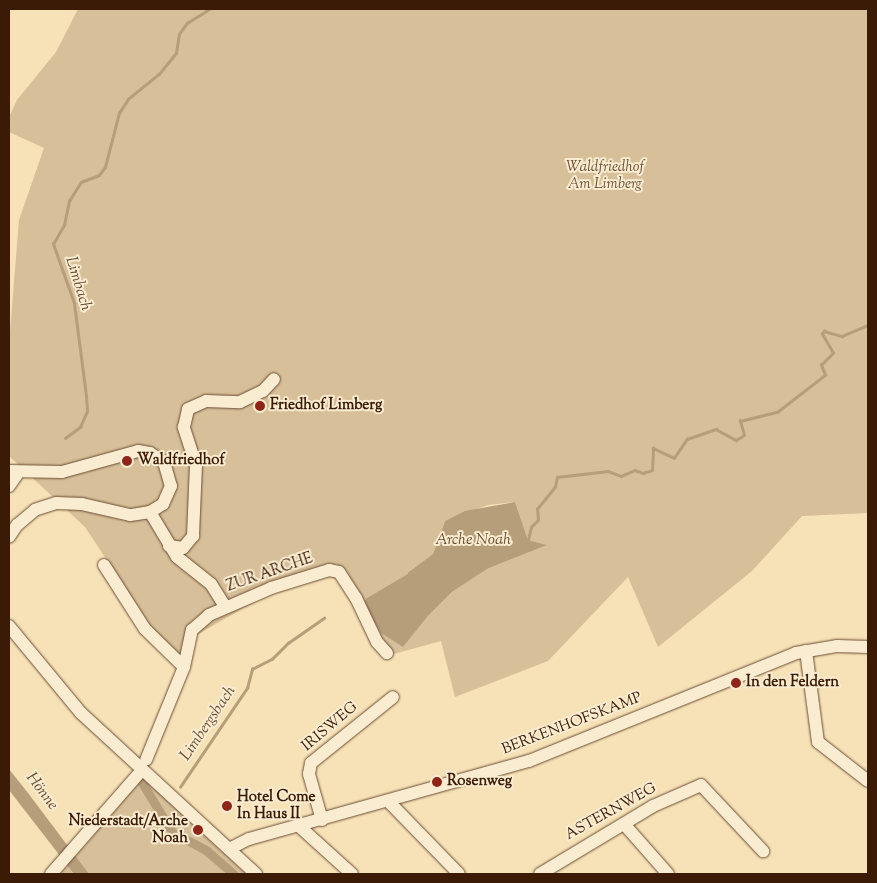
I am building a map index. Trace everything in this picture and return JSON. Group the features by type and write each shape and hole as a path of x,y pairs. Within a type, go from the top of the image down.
{"street":[{"path":"169,546 183,548 193,536 196,465 184,427 188,409 206,401 240,402 263,391 274,379"},
{"path":"9,486 14,472 62,472 125,452 150,453 164,462 171,486 163,504 150,512 130,515 82,504 56,502 35,510 17,525 9,537"},
{"path":"150,512 169,546 186,566 217,590 225,606"},
{"path":"104,565 145,629 184,668"},
{"name":"ZUR ARCHE","path":"55,870 144,765 184,668 192,630 225,606 309,575 336,571 356,598 377,642 387,653"},
{"path":"9,626 81,713 144,765 256,874"},
{"name":"BERKENHOFSKAMP","path":"229,849 249,839 300,827 529,761 696,692 806,651 836,646 868,647"},
{"path":"806,651 818,742 868,781"},
{"name":"IRISWEG","path":"322,820 309,774 311,763 393,697"},
{"name":"ASTERNWEG","path":"540,874 653,806 701,785 763,851"},
{"path":"389,802 459,874"},
{"path":"624,824 668,874"},
{"path":"300,827 352,874"}],"green space":[{"name":"Waldfriedhof Am Limberg","path":"78,9 868,9 868,513 802,516 752,571 658,647 628,577 548,661 455,697 441,641 390,655 340,568 277,589 193,637 180,659 158,638 85,527 9,456 9,344 19,220 44,148 9,132 9,117 17,100 56,52","holes":["515,502 528,540 546,545 487,569 452,592 427,617 362,602 398,581 433,554 445,521 488,505"]},
{"path":"147,781 246,874 60,874 137,785"}],"water":[{"name":"Arche Noah","path":"515,502 528,540 547,545 487,569 452,592 427,617 403,647 381,633 362,602 398,581 433,554 445,521 465,511"},
{"path":"9,769 89,874 74,874 9,790"}],"waterway":[{"name":"Limbach","path":"65,438 80,427 87,411 74,303 53,244 64,225 69,201 81,182 99,175 105,167 119,113 128,99 159,74 176,53 179,34 187,23 209,9"},
{"name":"Limbergsbach","path":"524,541 528,540 531,527 538,520 537,509 555,487 557,477 608,471 621,476 635,470 643,473 652,470 653,448 674,458 687,439 716,429 736,440 744,435 740,421 777,412 825,375 821,365 833,353 822,334 824,331 842,336 868,325"},
{"name":"Limbergsbach","path":"409,573 435,554"},
{"name":"Limbergsbach","path":"367,599 403,578"},
{"name":"Limbergsbach","path":"180,787 247,688 252,669 272,659 288,643 324,618"},
{"path":"141,781 172,832 207,851 233,874"}],"place":[{"name":"Friedhof Limberg","path":"260,406"},
{"name":"Waldfriedhof","path":"127,461"},
{"name":"In den Feldern","path":"736,683"},
{"name":"Rosenweg","path":"437,782"},
{"name":"Hotel Come In Haus II","path":"227,806"},
{"name":"Niederstadt/Arche Noah","path":"198,830"}],"water label":[{"name":"Hönne","path":"41,792"}]}
